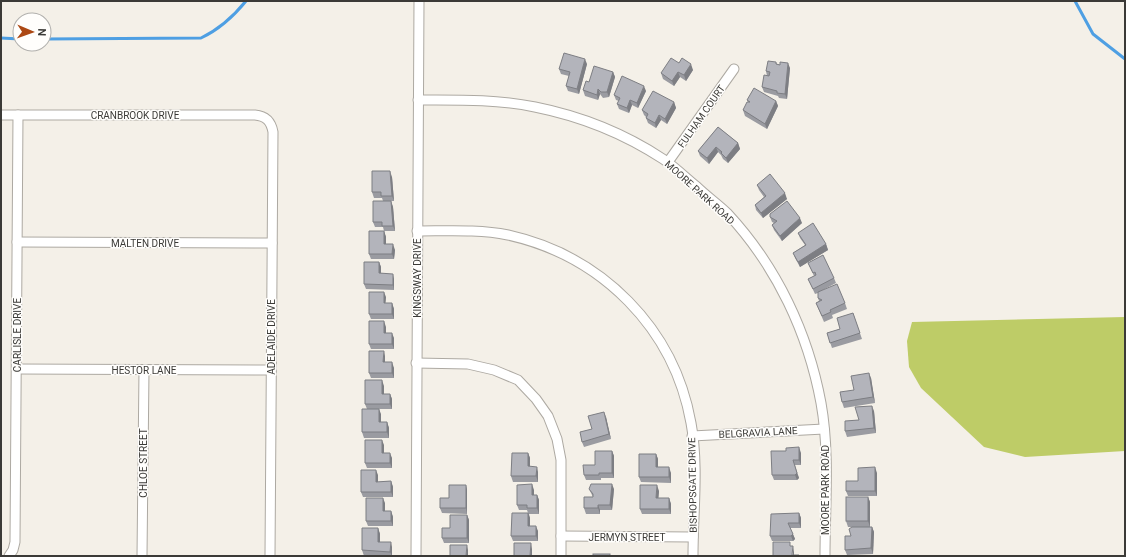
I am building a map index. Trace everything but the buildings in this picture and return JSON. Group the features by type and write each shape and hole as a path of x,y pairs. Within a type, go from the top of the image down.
{"street":[{"name":"KINGSWAY DRIVE","path":"416,556 419,1"},
{"name":"FULHAM COURT","path":"668,162 734,69"},
{"name":"MOORE PARK ROAD","path":"418,100 484,100 536,107 604,129 633,142 668,162 727,213 755,248 773,274 794,313 807,348 821,404 824,429 825,556"},
{"name":"CRANBROOK DRIVE","path":"1,115 256,115 267,119"},
{"name":"CARLISLE DRIVE","path":"10,555 15,542 18,115"},
{"name":"ADELAIDE DRIVE","path":"267,119 273,132 270,556"},
{"name":"BISHOPSGATE DRIVE","path":"417,231 483,232 507,235 557,251 579,262 599,276 627,299 645,319 659,339 680,383 686,400 692,436 693,556"},
{"name":"MALTEN DRIVE","path":"17,242 272,243"},
{"path":"416,363 468,364 494,370 518,380 536,399 550,421 557,438 561,460 561,556"},
{"name":"HESTOR LANE","path":"17,369 271,370"},
{"name":"CHLOE STREET","path":"142,556 144,370"},
{"name":"BELGRAVIA LANE","path":"692,436 824,429"},
{"name":"JERMYN STREET","path":"561,536 693,537"}],"green space":[{"path":"1125,317 1125,451 1025,457 984,447 921,388 909,367 907,341 912,322"}],"waterway":[{"path":"52,39 201,38 226,22 246,1"},
{"path":"1075,1 1093,34 1125,59"},
{"path":"1,38 12,39"}]}
